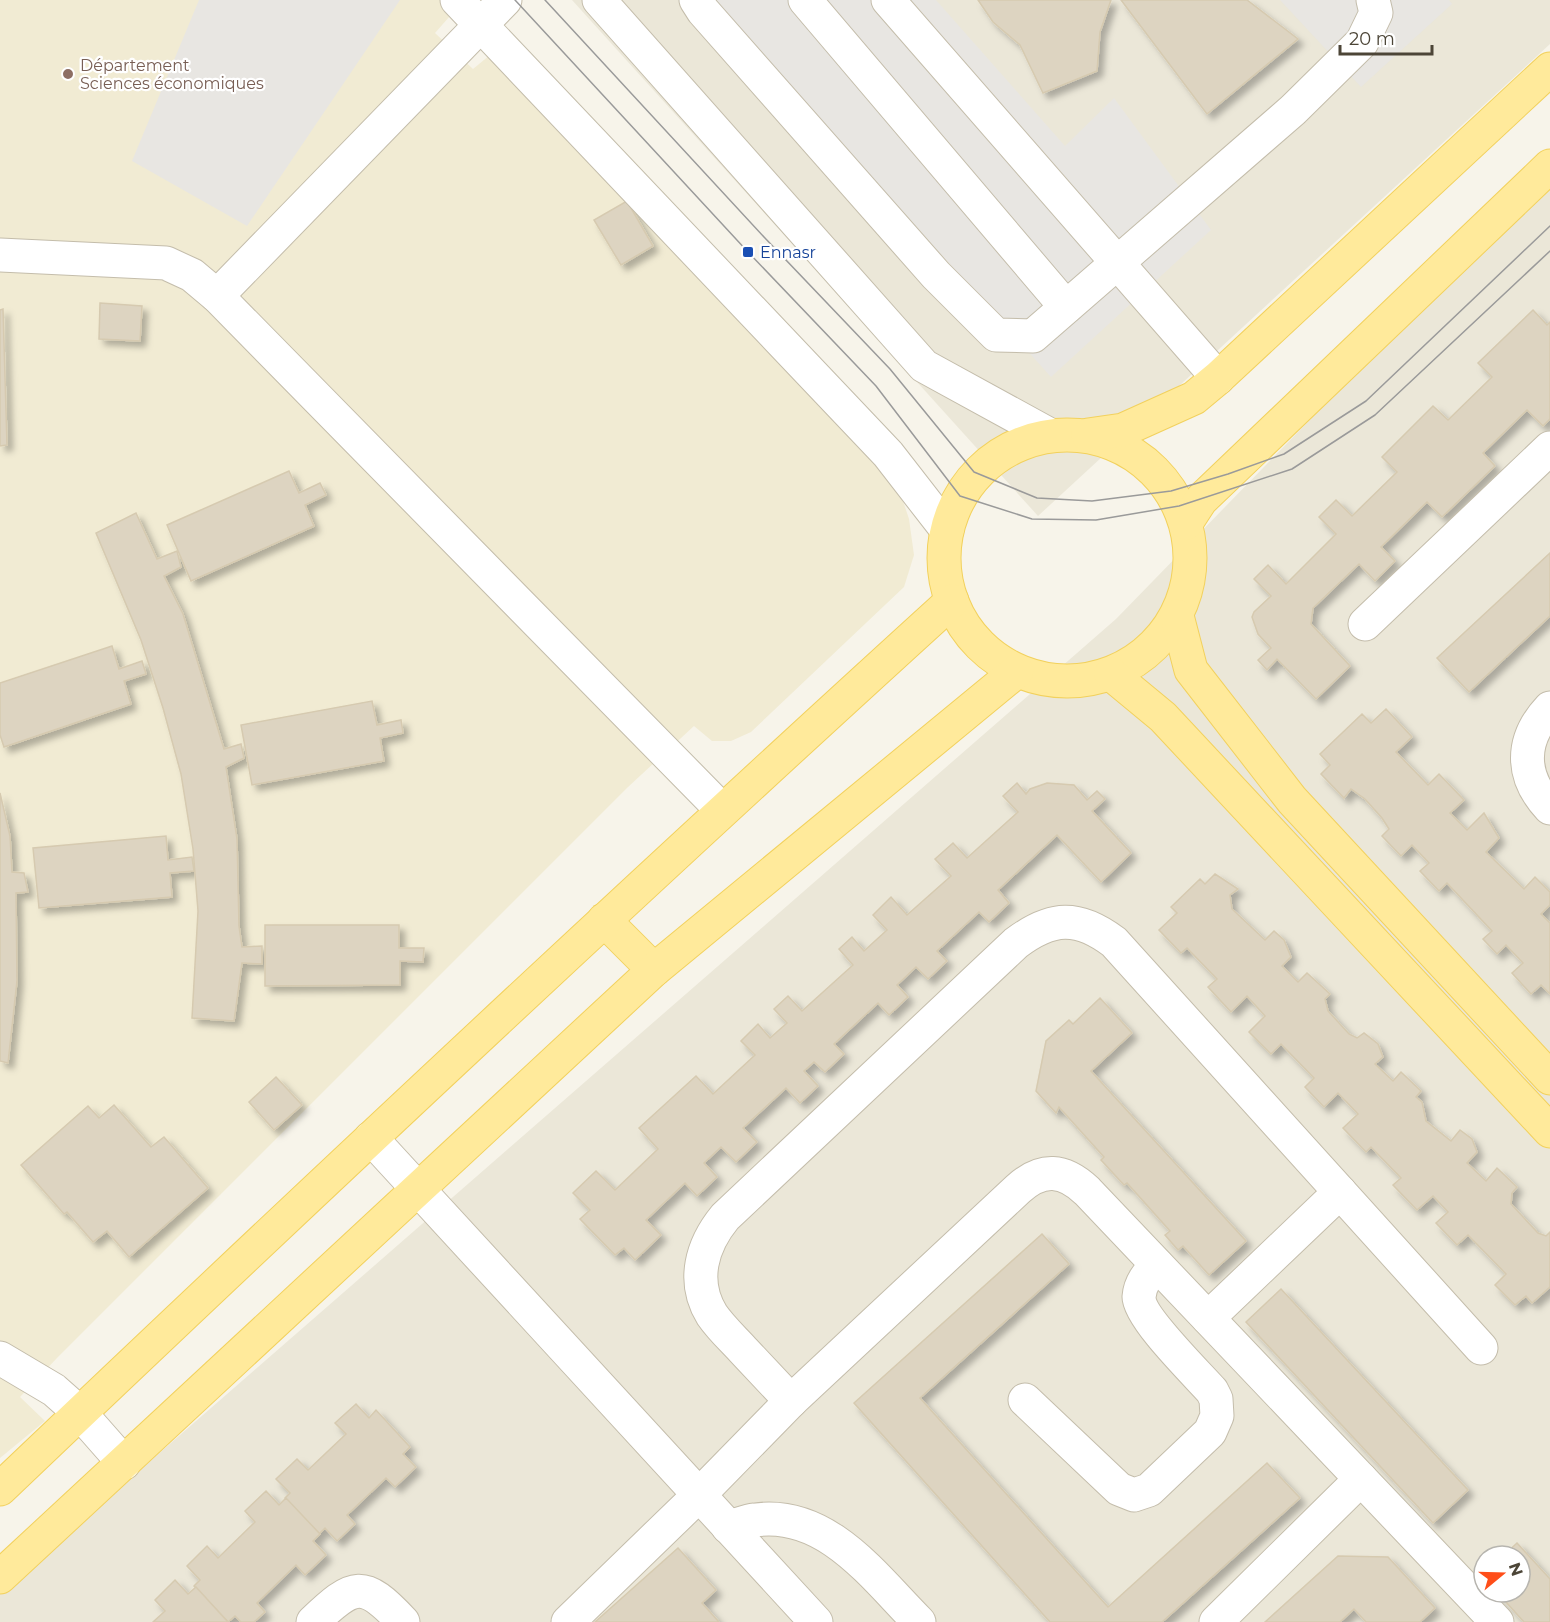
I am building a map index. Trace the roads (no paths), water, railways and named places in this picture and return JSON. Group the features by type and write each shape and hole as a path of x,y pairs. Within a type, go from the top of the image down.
{"main road":[{"path":"1084,435 1118,445 1148,464 1171,491 1186,523 1191,546 1191,569 1186,593 1177,616 1160,640 1137,660 1111,674 1080,682 1047,681 1017,671 989,654 967,630 952,602 944,566 947,531 960,496 974,472 1024,441 1050,435 1084,435 1123,430 1194,398 1550,69"},
{"path":"1186,523 1201,500 1550,166"},
{"path":"0,1489 722,810 952,602"},
{"path":"1177,616 1191,670 1292,800 1550,1078"},
{"path":"0,1577 654,970 1017,671"},
{"path":"1111,674 1163,717 1550,1131"},
{"path":"604,920 654,970"}],"street":[{"path":"457,0 888,454 947,531"},
{"path":"217,296 505,0"},
{"path":"599,0 924,366 1050,435"},
{"path":"696,0 703,11 936,275 996,335 1033,336 1293,111 1362,42 1376,13 1373,0"},
{"path":"805,0 1066,307"},
{"path":"888,0 1218,378"},
{"path":"0,255 166,262 192,275 217,296 722,810"},
{"path":"1365,624 1550,448"},
{"path":"1550,708 1540,718 1532,733 1527,765 1531,781 1539,796 1550,808"},
{"path":"791,1401 712,1315 704,1295 700,1274 704,1253 712,1233 725,1217 1016,943 1033,930 1054,922 1076,922 1097,929 1114,942 1481,1348"},
{"path":"371,1138 816,1622"},
{"path":"568,1622 698,1496 791,1401 1018,1189 1028,1180 1053,1173 1066,1175 1078,1182 1361,1479 1480,1616"},
{"path":"1208,1318 1340,1192"},
{"path":"1025,1400 1119,1489 1134,1495 1149,1490 1210,1432 1217,1416 1216,1399 1212,1391 1150,1320 1140,1304 1141,1286 1157,1265"},
{"path":"0,1358 54,1390 80,1413 124,1463"},
{"path":"1216,1622 1361,1479"},
{"path":"728,1527 755,1520 782,1520 809,1526 841,1545 919,1622"},
{"path":"313,1622 339,1597 359,1591 379,1598 403,1622"}],"tram line":[{"path":"515,0 748,252 876,386 960,496 1032,519 1096,520 1179,506 1292,469 1375,415 1550,251"},
{"path":"545,0 764,237 890,369 974,472 1037,498 1092,501 1171,491 1284,454 1366,401 1550,226"}],"place":[{"name":"Département Sciences économiques","path":"68,74"},
{"name":"Ennasr","path":"748,252"}]}
